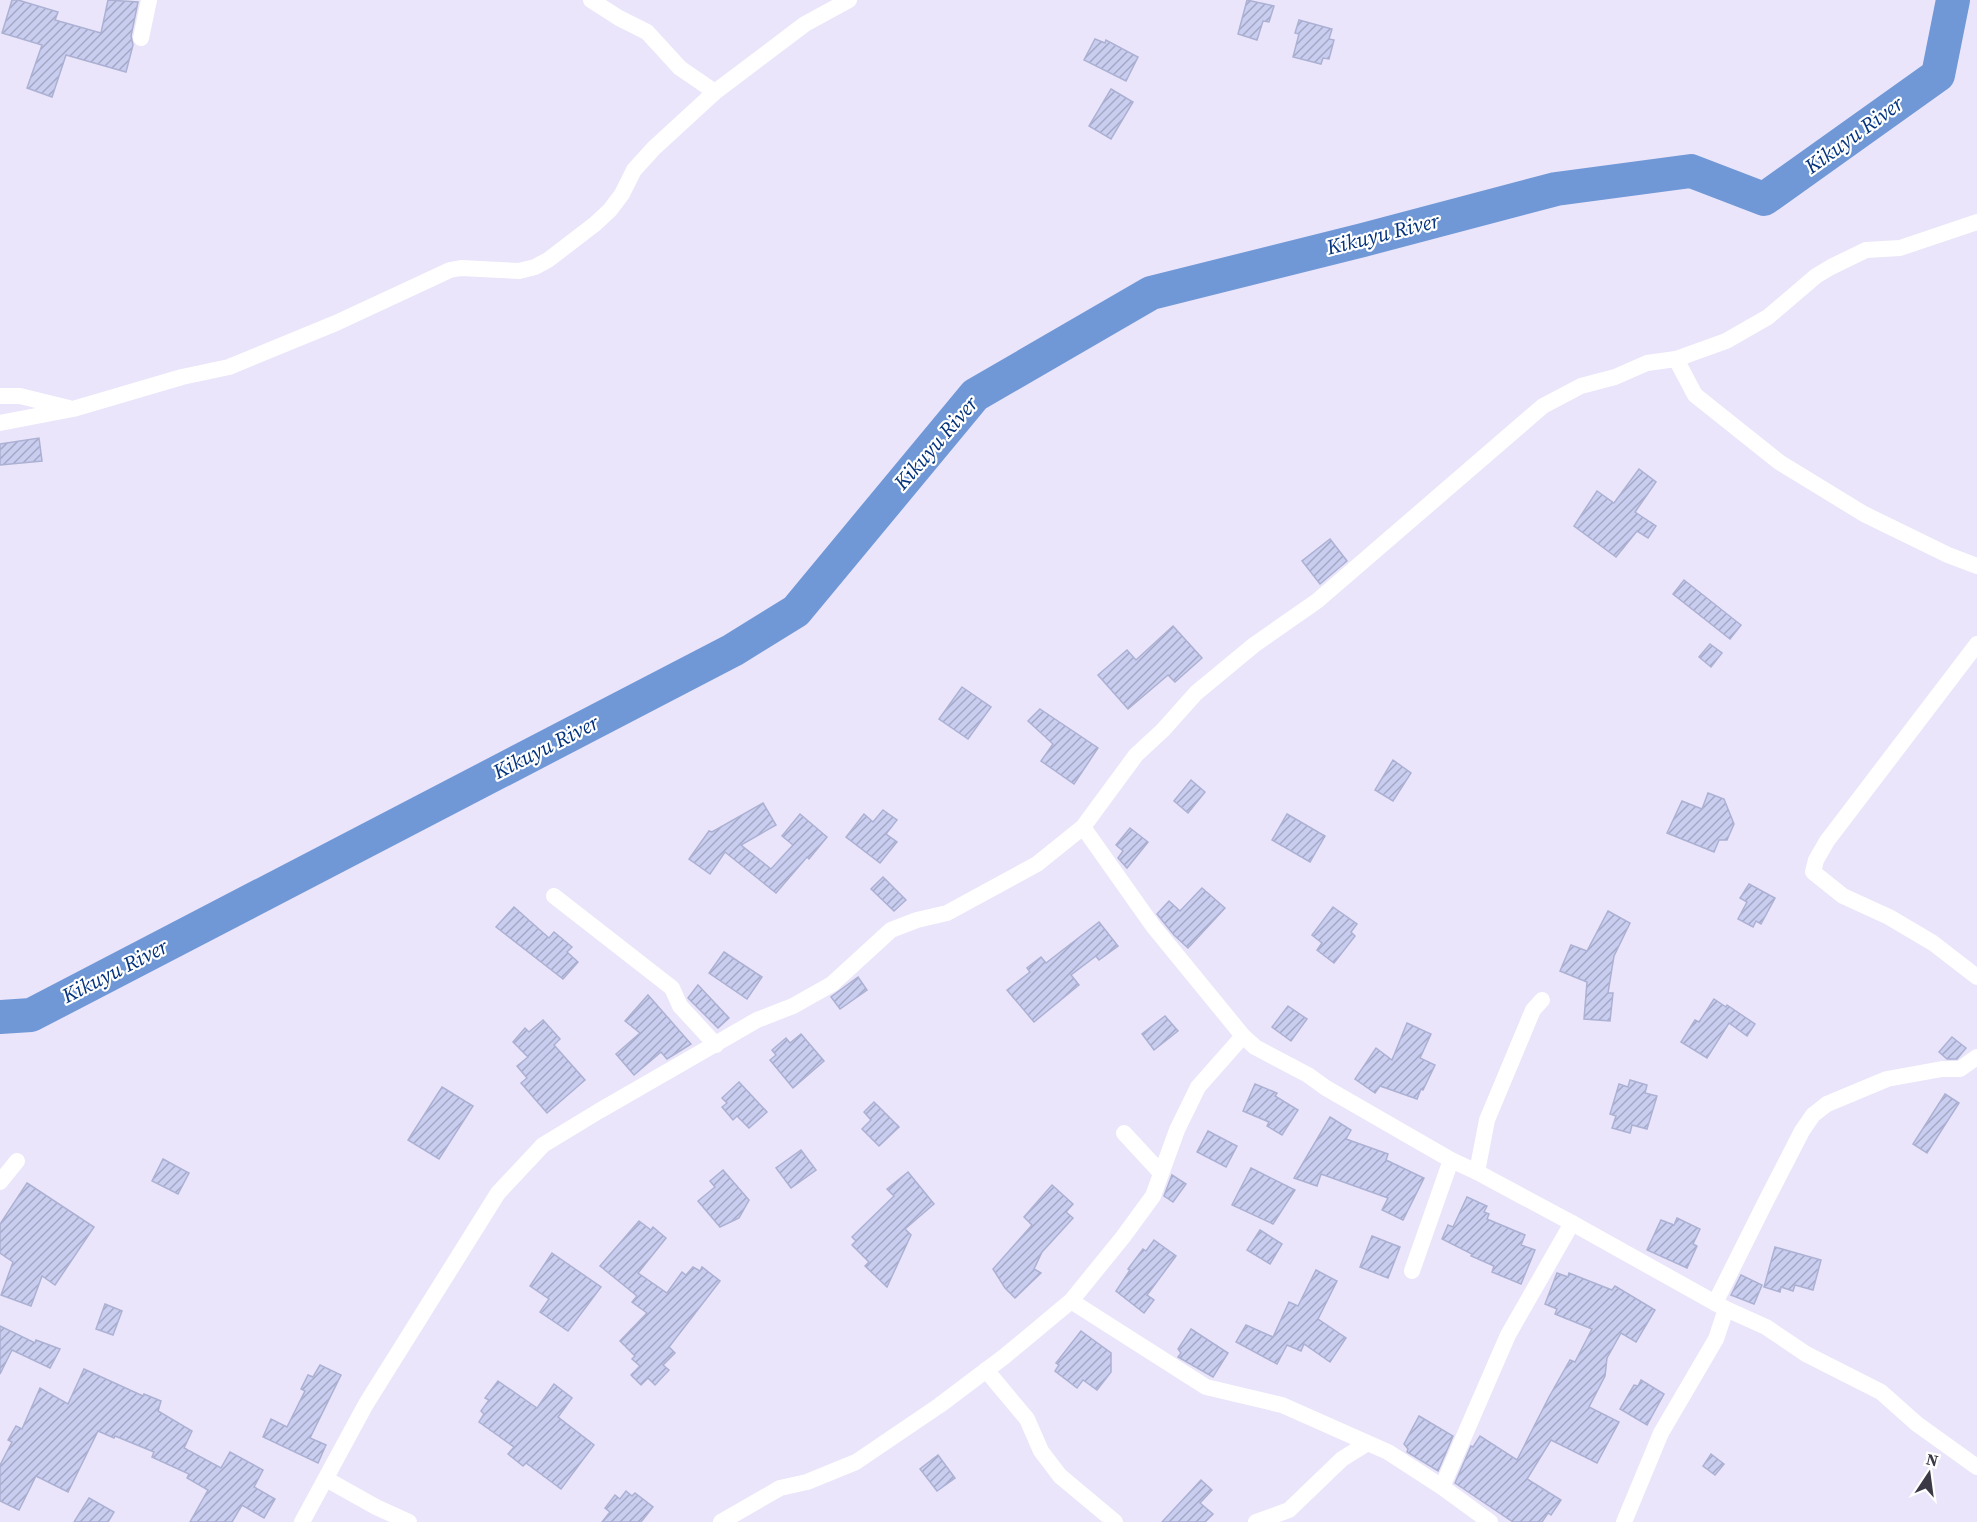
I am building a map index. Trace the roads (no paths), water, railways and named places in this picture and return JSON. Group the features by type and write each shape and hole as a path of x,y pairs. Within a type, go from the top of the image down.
{"street":[{"path":"141,38 149,0"},
{"path":"591,0 647,32 680,68 716,92"},
{"path":"0,423 73,410 183,377 229,367 336,323 450,270 461,268 519,271 535,267 548,260 610,210 622,194 634,170 654,148 716,92 805,24 849,0"},
{"path":"302,1522 366,1404 498,1193 543,1145 757,1020 793,1006 832,984 891,930 917,920 947,913 1037,864 1083,827 1136,755 1163,730 1196,693 1254,645 1317,601 1543,406 1581,386 1647,363 1676,359 1726,341 1768,317 1816,276 1866,250 1899,248 1977,222"},
{"path":"1676,359 1695,395 1779,462 1864,514 1948,555 1977,566"},
{"path":"0,396 20,396 73,410"},
{"path":"1977,644 1827,841 1816,860 1813,872 1843,896 1889,917 1933,943 1977,977"},
{"path":"1083,827 1153,926 1243,1036 1255,1047 1308,1075 1326,1088 1451,1160 1572,1223 1720,1306 1766,1327 1806,1354 1881,1392 1917,1424 1977,1467"},
{"path":"554,896 672,988 680,1006 716,1045"},
{"path":"1477,1172 1487,1120 1533,1010 1542,1000"},
{"path":"721,1522 780,1488 807,1482 856,1462 940,1405 1071,1301 1153,1196 1177,1130 1198,1087 1243,1036"},
{"path":"1624,1522 1661,1433 1716,1339 1720,1306 1766,1202 1802,1131 1813,1115 1827,1104 1887,1079 1942,1069 1960,1069 1977,1057"},
{"path":"1124,1133 1161,1173"},
{"path":"1412,1271 1451,1160"},
{"path":"0,1182 17,1161"},
{"path":"1442,1487 1508,1335 1572,1223"},
{"path":"1071,1301 1206,1387 1282,1405 1388,1452 1491,1522"},
{"path":"986,1370 1027,1419 1041,1451 1060,1476 1115,1522"},
{"path":"1256,1522 1289,1510 1342,1460 1366,1444"},
{"path":"326,1479 376,1507 409,1522"}],"waterway":[{"name":"Kikuyu River","path":"0,1017 31,1015 733,650 796,611 975,395 1151,293 1556,189 1691,171 1764,199 1938,75 1953,0"}]}
